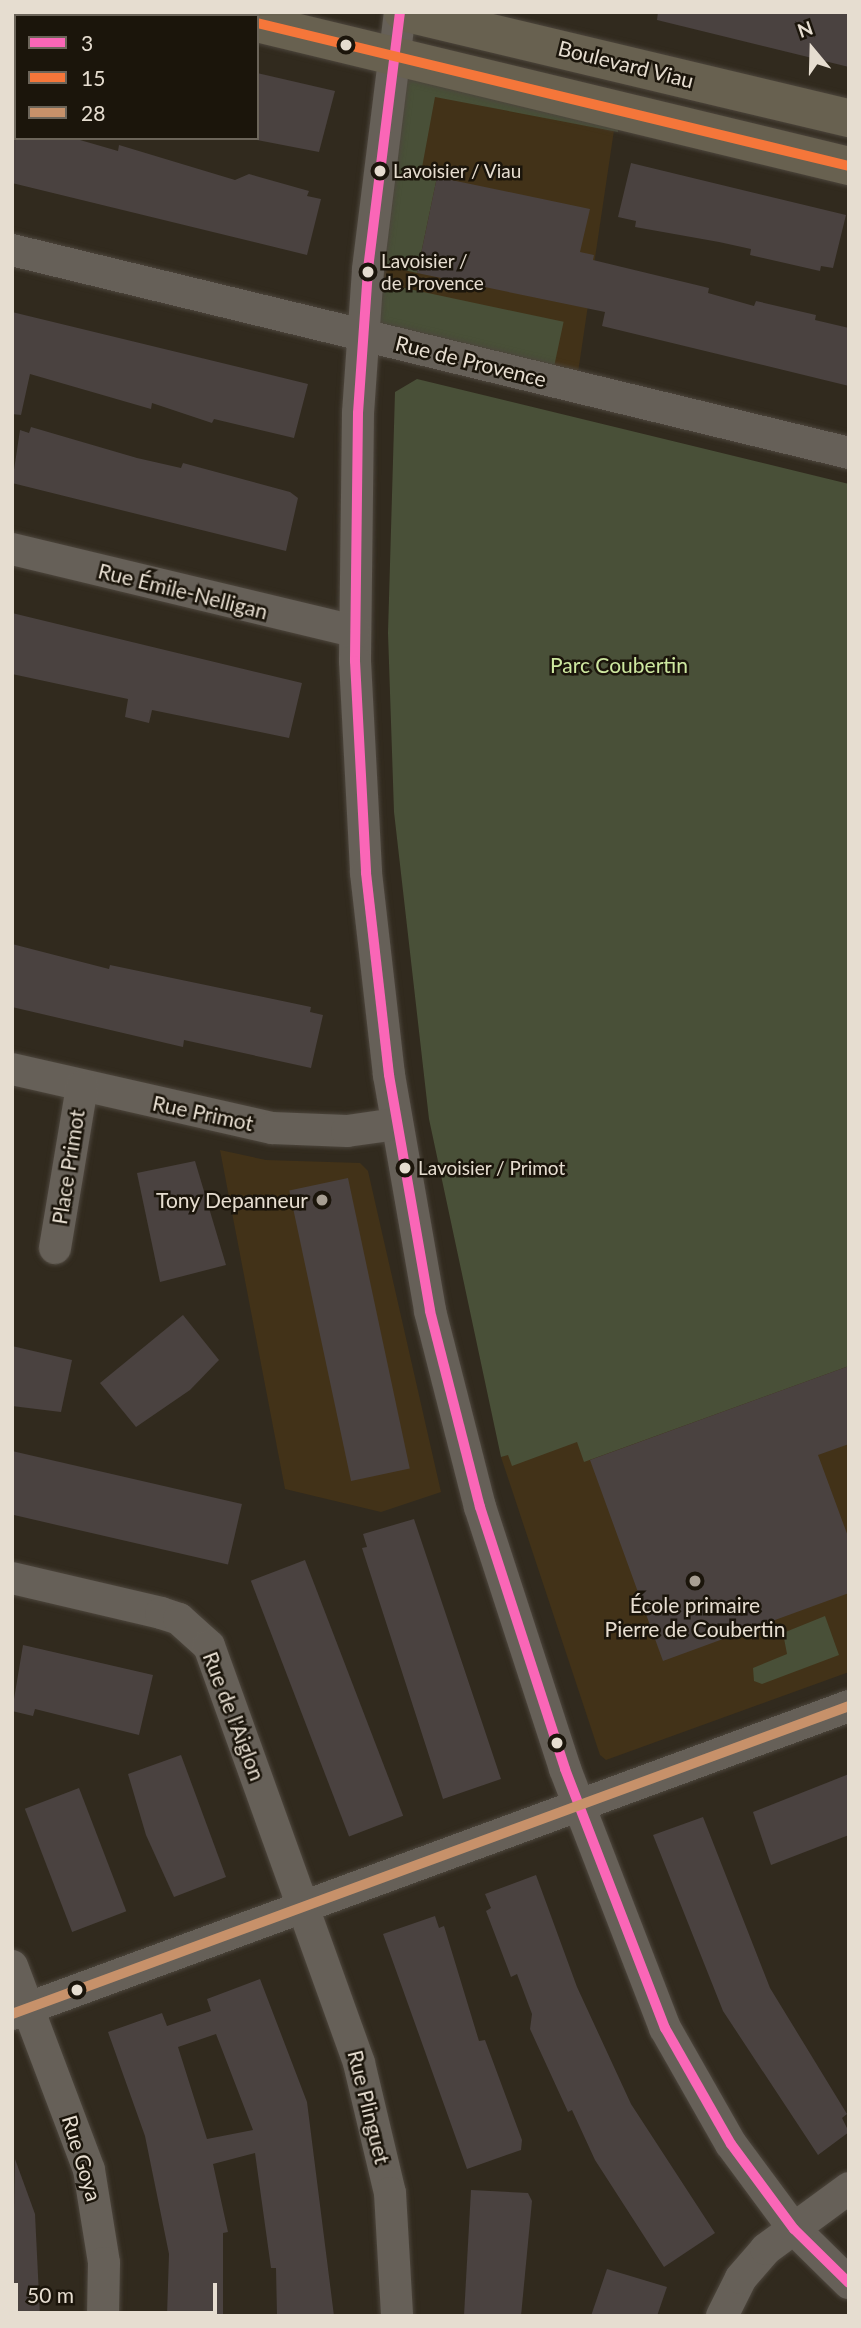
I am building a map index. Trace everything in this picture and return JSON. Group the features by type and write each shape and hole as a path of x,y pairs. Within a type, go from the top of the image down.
{"main road":[{"name":"Boulevard Viau","path":"401,12 849,118"},
{"path":"259,23 849,166"}],"street":[{"path":"401,12 363,335 354,631 366,873 397,1124 430,1311 475,1490 578,1806 665,2028 732,2144 794,2229 849,2283"},
{"name":"Rue de Provence","path":"12,250 849,453"},
{"name":"Rue Émile-Nelligan","path":"12,549 354,631"},
{"name":"Rue Primot","path":"12,1069 272,1128 346,1131 397,1124"},
{"name":"Place Primot","path":"55,1248 82,1086"},
{"name":"Rue de l'Aiglon","path":"12,1578 161,1613 195,1631 219,1669 303,1907"},
{"path":"20,2011 849,1706"},
{"name":"Rue Plinguet","path":"303,1907 359,2063 376,2127 391,2207 397,2316"},
{"name":"Rue Goya","path":"12,1966 20,2011 89,2170 104,2263 103,2316"},
{"path":"722,2316 741,2278 766,2249 849,2188"}],"shaded area":[{"path":"390,93 617,110 576,386 367,280"},
{"path":"220,1150 266,1160 360,1163 368,1171 441,1492 381,1512 285,1489"},
{"name":"École primaire Pierre de Coubertin","path":"849,1330 849,1672 606,1760 600,1755 501,1457"}],"green space":[{"path":"394,56 617,110 618,132 435,97 421,173 437,177 417,273 369,262"},
{"path":"367,280 564,322 552,376 356,334"},
{"name":"Parc Coubertin","path":"417,379 849,484 849,1366 584,1462 577,1442 512,1466 508,1455 501,1457 429,1119 394,812 388,633 395,392"},
{"path":"825,1616 839,1655 762,1684 754,1681 753,1668 787,1654 783,1633"}],"building":[{"path":"658,12 849,12 849,67 657,20"},
{"path":"259,73 335,91 319,152 257,140"},
{"path":"12,138 80,140 118,151 119,145 235,180 249,174 309,191 307,196 321,199 307,255 12,183"},
{"path":"631,163 846,215 833,268 821,266 820,271 750,255 751,249 635,227 636,221 618,217"},
{"path":"437,177 590,209 580,252 594,255 593,260 709,288 708,293 754,306 756,301 816,315 815,320 849,328 849,386 602,326 605,312 417,273"},
{"path":"12,312 308,384 294,438 214,419 212,423 152,403 151,409 30,374 21,415 12,414"},
{"path":"31,427 137,458 181,468 183,463 290,492 298,498 286,551 12,483 20,430 29,433"},
{"path":"12,613 302,683 289,738 152,710 149,723 125,717 128,699 12,674"},
{"path":"12,944 109,969 110,965 311,1007 310,1012 323,1015 311,1068 184,1040 183,1047 12,1007"},
{"path":"195,1161 226,1265 160,1282 137,1173"},
{"path":"348,1178 410,1469 351,1481 289,1190"},
{"path":"183,1315 219,1360 190,1390 136,1427 100,1383"},
{"path":"12,1346 72,1360 61,1412 12,1406"},
{"path":"849,1366 849,1444 818,1455 849,1539 849,1593 663,1661 590,1460"},
{"path":"12,1451 242,1504 228,1564 12,1515"},
{"path":"414,1519 501,1779 443,1799 362,1548 367,1547 363,1534"},
{"path":"305,1560 403,1816 349,1837 251,1581"},
{"path":"23,1645 153,1675 139,1735 35,1709 33,1716 12,1711"},
{"path":"181,1755 226,1877 174,1897 146,1835 128,1774"},
{"path":"849,1774 849,1835 771,1865 753,1812"},
{"path":"79,1788 126,1911 72,1932 25,1809"},
{"path":"703,1817 770,1988 847,2114 842,2118 849,2132 818,2155 723,2011 653,1835"},
{"path":"536,1875 577,1987 631,2104 715,2233 664,2267 595,2160 572,2110 568,2112 530,2029 532,2014 517,1974 511,1977 486,1911 491,1908 485,1894"},
{"path":"435,1916 439,1928 444,1926 479,2041 485,2040 522,2140 521,2150 467,2169 383,1934"},
{"path":"260,1979 307,2102 334,2316 277,2316 276,2268 271,2268 255,2153 213,2164 228,2232 223,2233 223,2316 167,2316 169,2254 145,2136 108,2032 162,2013 167,2026 211,2011 207,1999","holes":["216,2034 253,2130 207,2139 178,2047"]},
{"path":"15,2159 35,2214 40,2316 12,2316"},
{"path":"471,2190 528,2193 532,2201 521,2316 464,2316"},
{"path":"607,2269 667,2287 657,2316 591,2316"}],"transit line":[{"name":"3","path":"400,12 368,270 358,413 355,661 366,873 389,1075 430,1311 480,1507 565,1769 665,2028 731,2144 794,2229 849,2283"},
{"name":"15","path":"259,23 849,166"},
{"name":"28","path":"12,2014 849,1706"}],"place":[{"name":"Lavoisier / Viau","path":"380,171"},
{"name":"Lavoisier / de Provence","path":"368,272"},
{"name":"Lavoisier / Primot","path":"405,1168"},
{"name":"Tony Depanneur","path":"322,1200"},
{"name":"École primaire Pierre de Coubertin","path":"695,1581"}]}
